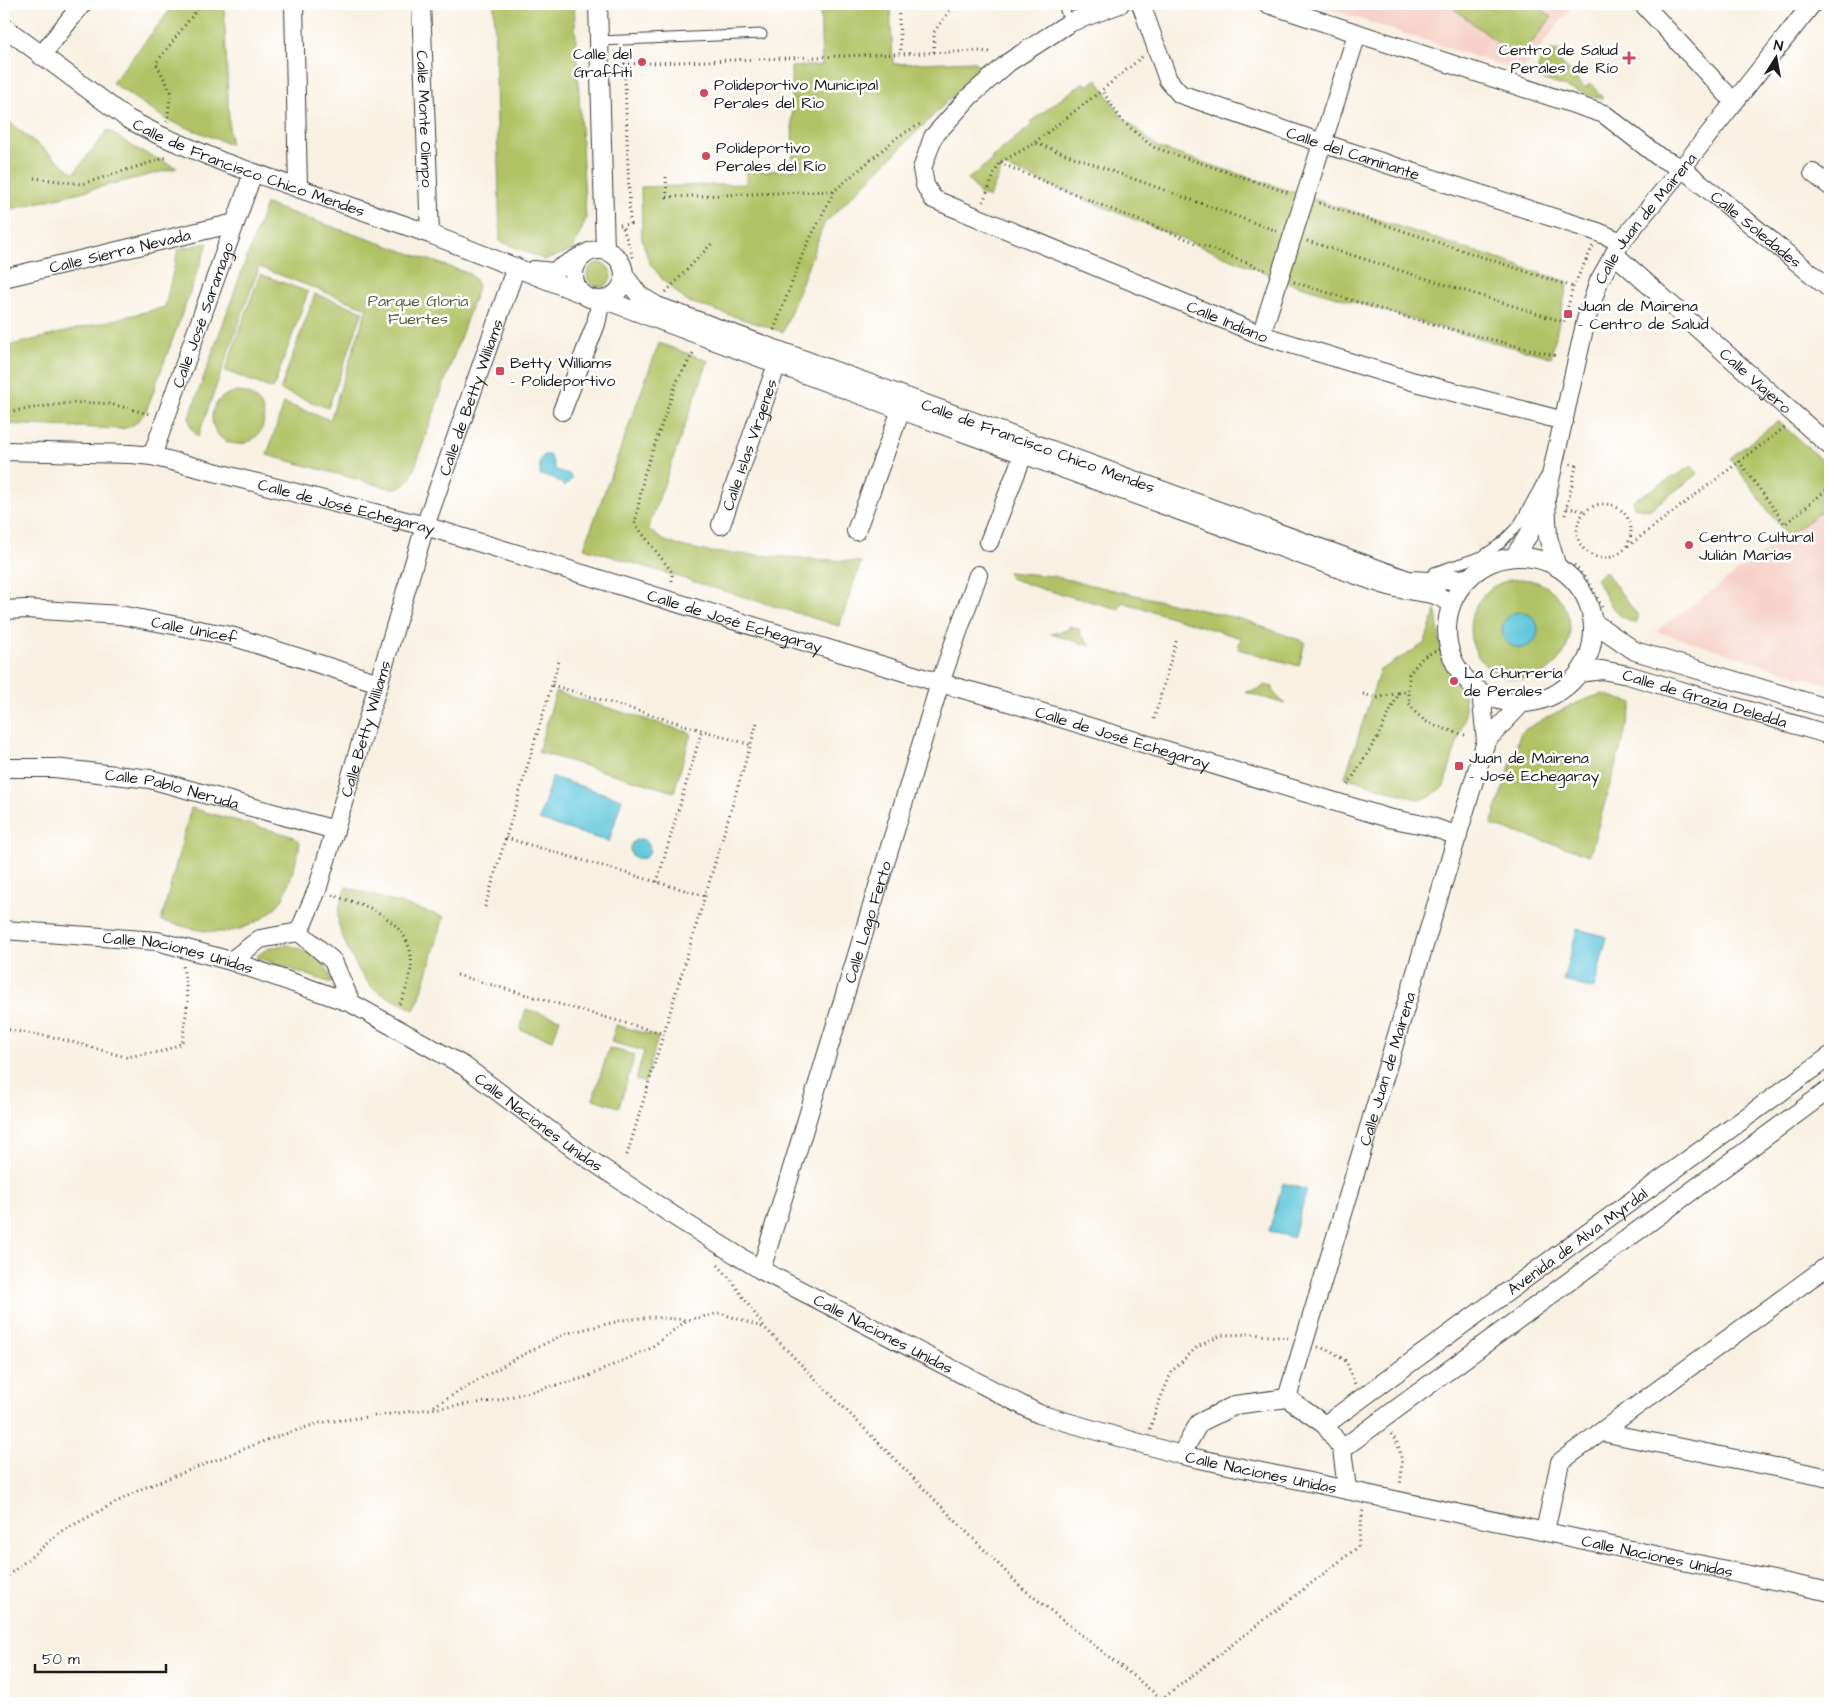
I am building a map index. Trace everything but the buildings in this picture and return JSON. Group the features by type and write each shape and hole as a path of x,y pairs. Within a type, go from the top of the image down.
{"street":[{"path":"41,56 82,4"},
{"path":"294,4 298,188"},
{"name":"Calle Monte Olimpo","path":"421,4 430,234"},
{"path":"598,4 605,250"},
{"path":"1069,23 1120,4"},
{"name":"Calle del Caminante","path":"1141,4 1168,80 1180,94 1322,143 1598,232 1617,248"},
{"name":"Calle Soledades","path":"1268,4 1604,114 1659,157 1682,168 1830,289"},
{"path":"1643,4 1734,102"},
{"name":"Calle Juan de Mairena","path":"1514,557 1529,534 1546,498 1586,320 1599,281 1617,248 1734,102 1805,6"},
{"name":"Calle Indiano","path":"1069,23 1009,62 969,97 933,137 922,168 925,185 932,199 1261,334 1415,382 1564,421"},
{"name":"Calle de Francisco Chico Mendes","path":"4,27 128,119 158,135 253,173 430,234 583,294"},
{"path":"1261,334 1357,34"},
{"name":"Calle José Saramago","path":"152,456 253,173"},
{"path":"1813,173 1830,186"},
{"name":"Calle Sierra Nevada","path":"4,278 235,223"},
{"name":"Calle Viajero","path":"1617,248 1770,393 1830,446"},
{"path":"605,250 619,259 623,266 623,283 613,296 603,300 589,298 578,288 574,274 575,267 584,255 590,252 605,250"},
{"name":"Calle de Francisco Chico Mendes","path":"516,268 553,272 584,255"},
{"name":"Calle de Betty Williams","path":"426,526 516,268"},
{"name":"Calle de Francisco Chico Mendes","path":"624,275 640,295 657,306 1398,577 1408,580 1469,578"},
{"path":"562,411 596,324 603,300"},
{"name":"Calle de Francisco Chico Mendes","path":"603,300 1376,582 1405,590 1433,593 1444,598 1451,605"},
{"name":"Calle Islas Vírgenes","path":"721,525 777,364"},
{"path":"856,531 901,410"},
{"name":"Calle de José Echegaray","path":"4,451 152,456 426,526 1388,818 1429,826 1458,836"},
{"path":"990,542 1023,454"},
{"name":"Calle Juan de Mairena","path":"1546,498 1548,537 1565,565"},
{"name":"Calle Betty Williams","path":"299,932 317,890 336,830 426,526"},
{"path":"1514,557 1539,559 1565,565 1599,617 1587,659 1580,673 1562,691 1542,700 1520,704 1500,701 1481,692 1464,678 1452,658 1446,637 1448,614 1451,605 1456,593 1469,578 1472,574 1494,561 1514,557"},
{"name":"Calle Lago Ferto","path":"761,1270 940,683 978,575"},
{"name":"Calle Unicef","path":"4,610 26,609 120,615 213,632 379,682"},
{"name":"Calle de Grazia Deledda","path":"1599,617 1635,651 1830,709"},
{"name":"Calle de Grazia Deledda","path":"1580,673 1602,670 1628,675 1830,735"},
{"name":"Calle Juan de Mairena","path":"1287,1398 1486,741 1481,692"},
{"name":"Calle Juan de Mairena","path":"1486,741 1520,704"},
{"name":"Calle Pablo Neruda","path":"4,768 54,768 150,779 336,830"},
{"name":"Calle Naciones Unidas","path":"4,930 157,941 232,960 351,1003 464,1066 577,1151 677,1218 761,1270 1039,1414 1180,1455 1830,1592"},
{"path":"232,960 260,939 299,932 333,961 351,1003"},
{"name":"Avenida de Alva Myrdal","path":"1325,1425 1830,1056"},
{"name":"Avenida de Alva Myrdal","path":"1342,1449 1830,1089"},
{"path":"1545,1532 1560,1462 1830,1264"},
{"path":"1180,1455 1199,1423 1235,1406 1287,1398 1325,1425 1342,1449 1347,1489"},
{"path":"1602,1432 1830,1478"}],"lane":[{"path":"1063,4 1069,23"},
{"path":"600,41 762,34"},
{"path":"1428,580 1434,572 1482,556 1501,543 1519,524 1555,460"}],"path":[{"path":"167,120 171,92 156,63 196,11 199,4"},
{"path":"898,4 900,52"},
{"path":"934,52 934,32 951,9"},
{"path":"604,228 630,224 624,40"},
{"path":"624,64 978,50 989,52 998,57"},
{"path":"1035,143 1148,52"},
{"path":"1102,90 1122,121 1153,147 1573,286"},
{"path":"773,333 803,253 834,191 899,136 918,124 929,120"},
{"path":"34,178 82,184 168,157"},
{"path":"976,218 999,162"},
{"path":"666,177 667,197 834,191"},
{"path":"1564,322 1573,286 1598,232"},
{"path":"657,306 661,297 714,242"},
{"path":"672,581 672,572 635,524 644,475 677,381 696,348"},
{"path":"4,412 72,403 96,402 112,404 152,415"},
{"path":"1628,546 1632,536 1631,524 1626,514 1621,510 1605,504 1594,506 1585,512 1577,529 1578,539 1583,548 1591,555 1611,558 1621,553 1798,417"},
{"path":"1555,460 1576,466 1563,523"},
{"path":"1739,461 1785,524 1830,487"},
{"path":"1566,508 1585,512"},
{"path":"1565,565 1590,584 1599,617"},
{"path":"1154,719 1177,638"},
{"path":"1444,647 1423,657 1416,663 1409,674 1409,703 1414,712 1425,721 1486,741"},
{"path":"485,907 559,661"},
{"path":"552,685 751,745"},
{"path":"1363,694 1377,698 1408,691"},
{"path":"1348,785 1377,738 1399,693"},
{"path":"627,1155 758,720"},
{"path":"657,882 702,730"},
{"path":"506,838 706,896"},
{"path":"317,890 370,908 396,925 411,952 412,967 409,982 398,1007"},
{"path":"4,1029 57,1038 126,1057 164,1051 182,1043 188,1000 181,947"},
{"path":"457,975 664,1034"},
{"path":"715,1261 765,1328 1021,1587 1162,1698 1172,1703"},
{"path":"431,1408 512,1360 564,1334 624,1320 651,1317 687,1320 720,1313 765,1328"},
{"path":"4,1579 62,1531 141,1489 267,1440 319,1422 494,1401 584,1378 650,1349 687,1320"},
{"path":"1157,1703 1358,1547 1365,1493"}],"shaded area":[{"path":"1314,4 1574,4 1521,72"},
{"path":"1830,505 1830,685 1656,631 1787,536"}],"green space":[{"path":"175,4 224,4 230,144 167,120 112,83"},
{"path":"494,4 574,4 586,219 573,250 545,260 500,241"},
{"path":"820,4 890,4 893,64 973,61 982,67 824,224 783,332 686,301 663,280 649,262 642,239 641,187 746,184 746,172 793,170 791,67 822,65"},
{"path":"1448,4 1535,4 1552,17 1519,59"},
{"path":"1552,50 1560,51 1556,57 1585,88 1591,83 1602,97 1601,99 1536,77 1542,58"},
{"path":"1097,79 1121,116 1159,148 1568,282 1551,357 1462,334 1293,284 1003,166 989,198 980,194 968,179 1032,125 1030,122 1084,82 1087,86"},
{"path":"4,118 74,173 108,130 135,148 177,168 4,211"},
{"name":"Parque Gloria Fuertes","path":"266,204 470,274 476,281 478,287 411,478 404,486 393,489 267,455 284,403 330,420 367,308 259,267 198,437 191,428 189,418"},
{"path":"208,243 147,409 136,422 130,427 121,429 4,424 4,347 165,307 178,249"},
{"path":"599,263 604,264 610,270 610,280 604,286 599,287 594,286 588,280 587,275 588,270 594,264"},
{"path":"260,274 308,292 273,389 225,371"},
{"path":"315,294 363,311 328,408 280,390"},
{"path":"659,343 708,361 648,529 663,540 676,545 709,552 861,562 839,626 584,548"},
{"path":"233,392 243,392 257,399 264,413 264,423 257,437 243,444 233,444 223,440 216,433 212,423 212,413 216,403 223,396"},
{"path":"1778,421 1830,468 1830,505 1787,536 1730,458"},
{"path":"1692,466 1698,474 1649,510 1634,507 1632,501"},
{"path":"1605,571 1638,616 1636,624 1621,616 1611,606 1596,579"},
{"path":"1008,572 1052,576 1241,619 1305,642 1299,666 1238,649 1241,638 1122,602 1119,609 1042,589 1010,578"},
{"path":"1520,579 1530,580 1548,587 1562,601 1569,619 1569,639 1562,657 1548,671 1530,678 1520,679 1510,678 1492,671 1478,657 1471,639 1470,629 1471,619 1478,601 1492,587 1510,580"},
{"path":"1436,610 1441,652 1463,690 1465,703 1465,716 1444,786 1430,797 1417,799 1345,777 1380,670 1424,644"},
{"path":"1070,626 1079,629 1080,634 1091,646 1051,634 1067,630"},
{"path":"1264,685 1273,687 1274,693 1285,704 1245,692 1260,689"},
{"path":"556,692 691,733 674,792 538,752"},
{"path":"1603,694 1633,703 1590,855 1491,825 1521,732 1550,715"},
{"path":"191,808 292,836 300,842 284,896 269,914 253,924 226,932 197,930 161,921"},
{"path":"346,887 444,917 420,997 414,1010 373,988 356,966 345,944 338,917"},
{"path":"287,945 309,953 322,962 330,975 331,983 256,957 270,948"},
{"path":"526,1009 560,1019 553,1040 520,1030"},
{"path":"616,1025 658,1037 645,1083 636,1080 644,1051 611,1042"},
{"path":"609,1048 635,1055 619,1107 593,1099"}],"water":[{"path":"544,455 549,455 557,470 571,476 572,479 565,486 554,478 540,475 540,460"},
{"path":"1520,612 1532,618 1538,630 1532,642 1520,648 1508,642 1502,630 1508,618"},
{"path":"552,777 622,799 609,842 539,820"},
{"path":"640,839 647,842 650,849 647,856 640,859 633,856 630,849 633,842"},
{"path":"1577,929 1607,937 1594,989 1563,981"},
{"path":"1283,1183 1307,1190 1293,1238 1269,1231"}],"place":[{"name":"Centro de Salud Perales de Río","path":"1629,58"},
{"name":"Calle del Graffiti","path":"642,62"},
{"name":"Polideportivo Municipal Perales del Rio","path":"704,93"},
{"name":"Polideportivo Perales del Río","path":"706,156"},
{"name":"Juan de Mairena - Centro de Salud","path":"1568,314"},
{"name":"Betty Williams - Polideportivo","path":"500,371"},
{"name":"Centro Cultural Julián Marías","path":"1689,545"},
{"name":"La Churrería de Perales","path":"1454,681"},
{"name":"Juan de Mairena - José Echegaray","path":"1459,766"}]}
